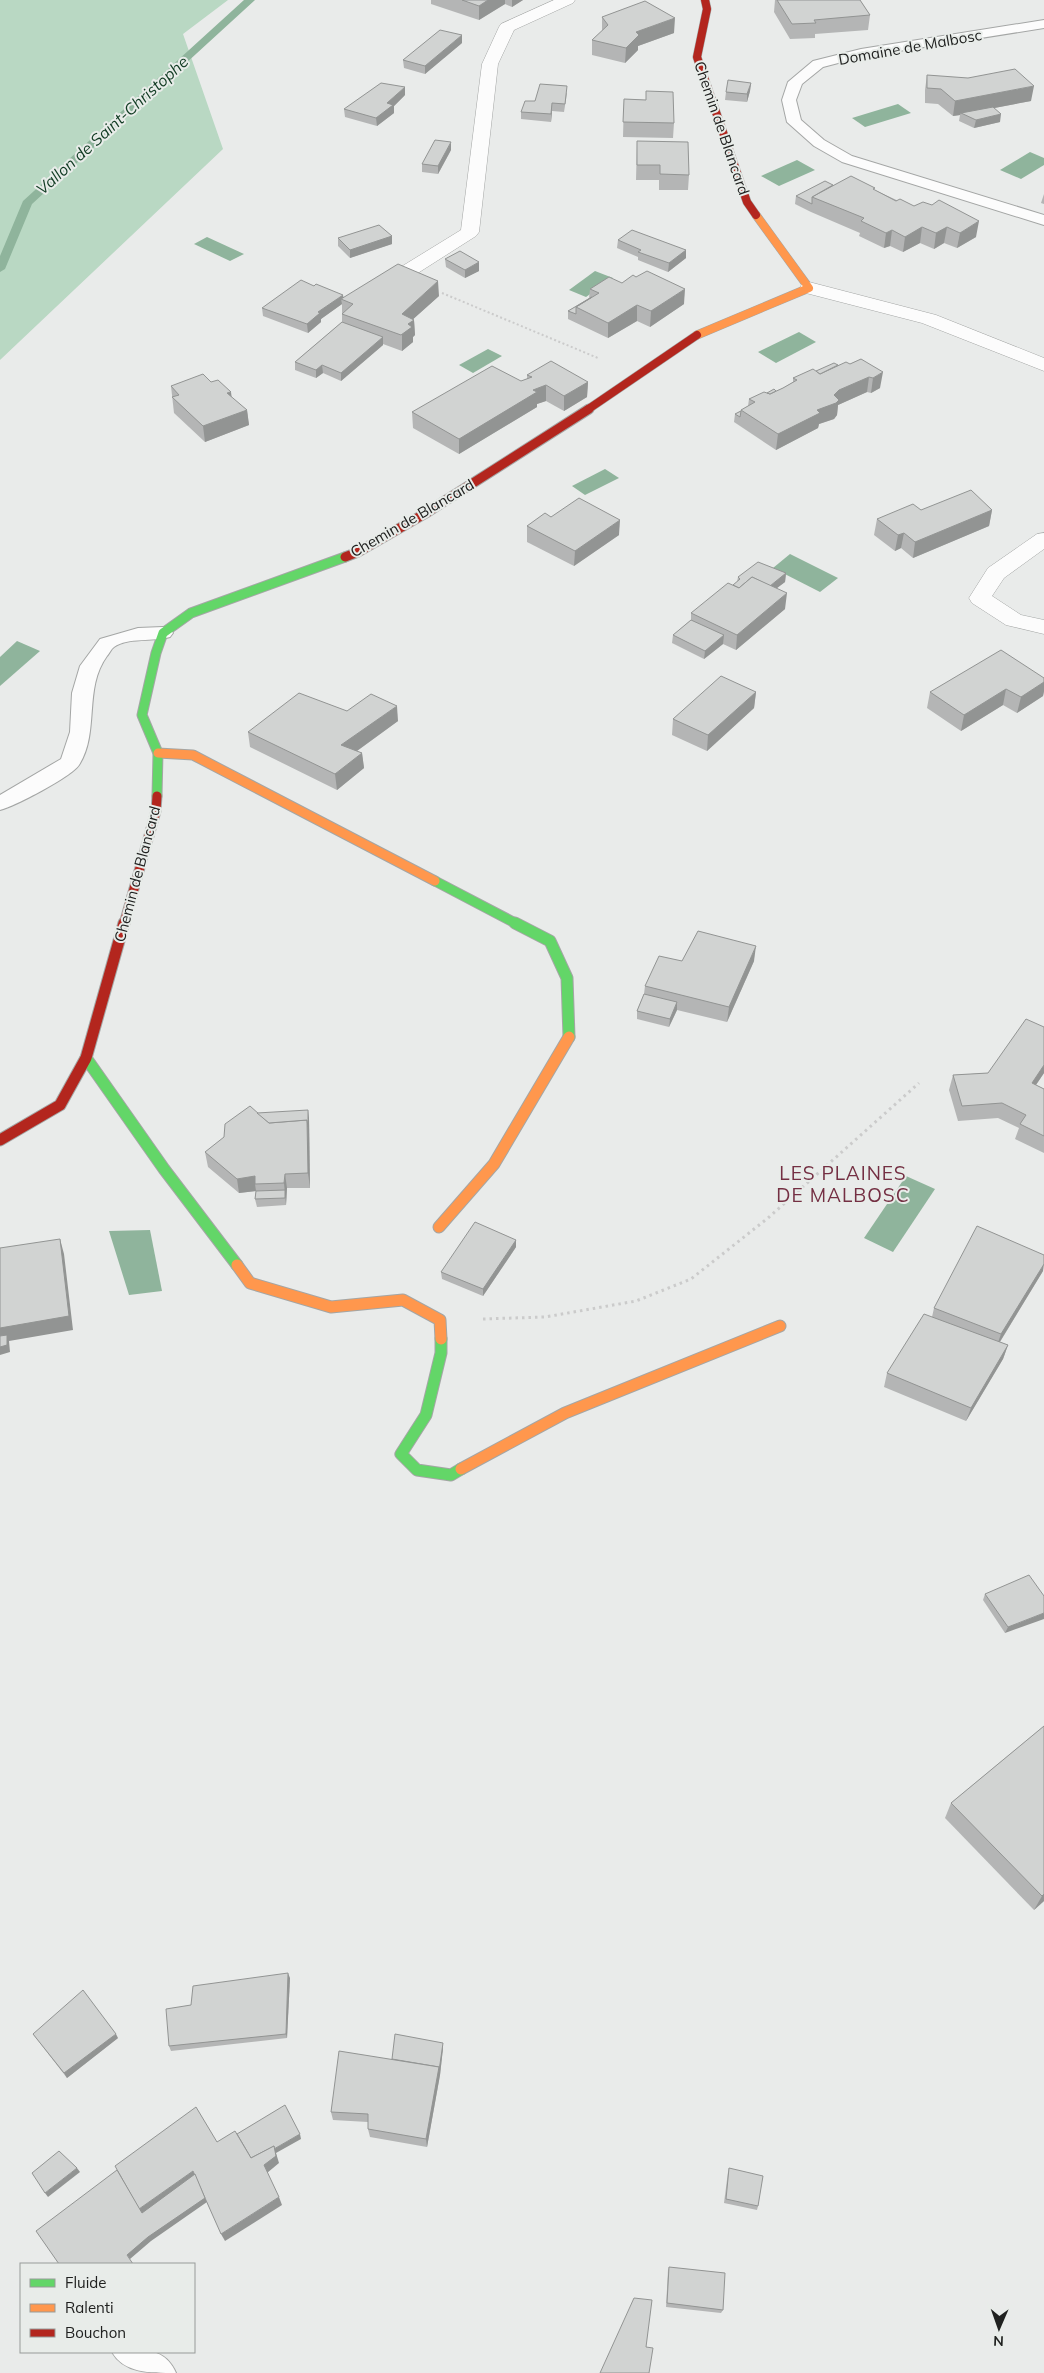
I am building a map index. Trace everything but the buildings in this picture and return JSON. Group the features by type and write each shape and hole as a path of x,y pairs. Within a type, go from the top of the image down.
{"street":[{"path":"403,274 470,232 490,64 507,27 567,0"},
{"name":"Chemin de Blancard","path":"0,1140 60,1105 86,1058 156,811 158,753 142,715 156,653 163,633 191,613 358,552 426,513 568,423 694,336 809,288 747,202 697,57 707,10 705,0"},
{"path":"809,288 929,319 1044,365"},
{"path":"1044,539 996,573 980,598 1014,620 1044,627"},
{"path":"158,753 193,755 550,940 567,978 569,1038 494,1164 439,1227"},
{"path":"86,1058 164,1169 250,1283 331,1307 402,1300 440,1320 442,1352 426,1415 401,1454 417,1470 451,1475 565,1412 780,1326"}],"lane":[{"name":"Domaine de Malbosc","path":"1044,24 861,53 818,64 795,82 789,100 794,122 819,143 847,159 1044,220"},
{"path":"0,803 16,797 70,763 80,732 82,693 90,666 107,643 138,634 163,633"},
{"path":"130,2353 159,2373"}],"path":[{"path":"403,274 468,306 640,374"},
{"path":"440,1320 545,1317 636,1301 691,1279 768,1218 919,1083"}],"shaded area":[{"path":"0,0 228,0 183,34 223,149 0,360"},
{"path":"898,104 911,113 865,127 852,118"},
{"path":"1030,152 1044,158 1044,165 1021,179 1000,170"},
{"path":"797,160 815,170 779,186 761,176"},
{"path":"207,237 244,254 230,261 194,244"},
{"path":"595,271 613,278 586,297 569,290"},
{"path":"799,332 816,342 776,363 758,352"},
{"path":"488,349 502,356 473,373 459,365"},
{"path":"605,469 619,478 585,495 572,486"},
{"path":"790,554 838,578 820,592 773,568"},
{"path":"17,641 40,651 0,686 0,657"},
{"path":"906,1176 935,1189 893,1252 864,1238"},
{"path":"150,1230 162,1291 129,1295 109,1231"}],"waterway":[{"name":"Vallon de Saint-Christophe","path":"0,269 27,203 250,0"}],"traffic: fast":[{"path":"157,796 158,753 142,715 156,653 163,633 191,613 345,557"},
{"path":"435,881 550,941 567,978 569,1037"},
{"path":"86,1058 164,1169 237,1265"},
{"path":"441,1339 441,1353 426,1415 401,1454 417,1470 451,1475 461,1469"}],"traffic: slow":[{"path":"697,335 809,288 756,215"},
{"path":"158,753 193,755 435,881"},
{"path":"439,1227 494,1164 569,1037"},
{"path":"237,1265 250,1283 331,1307 403,1300 440,1320 441,1339"},
{"path":"461,1469 565,1413 780,1326"}],"traffic: jam":[{"path":"705,0 707,9 697,57 747,202 756,215"},
{"path":"345,557 358,552 426,513 585,412 697,335"},
{"path":"0,1140 60,1105 86,1058 156,811 157,796"}],"district":[{"name":"LES PLAINES DE MALBOSC","path":"843,1184"}]}
